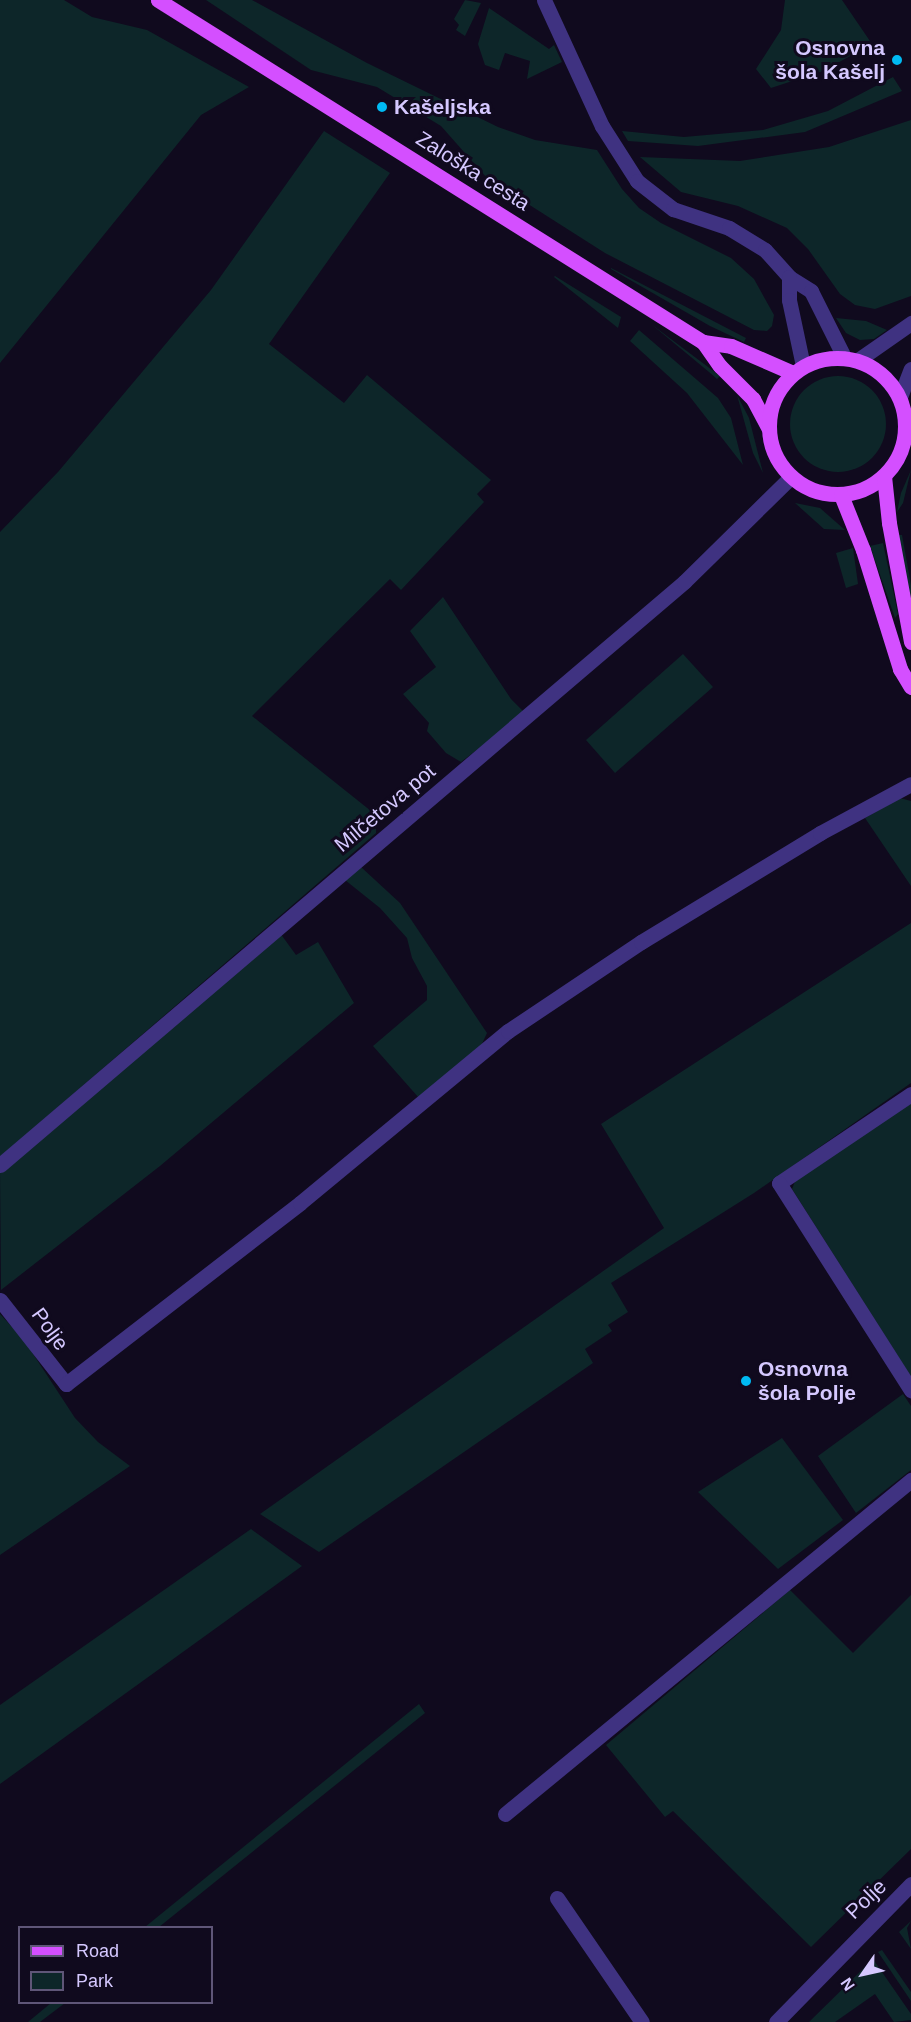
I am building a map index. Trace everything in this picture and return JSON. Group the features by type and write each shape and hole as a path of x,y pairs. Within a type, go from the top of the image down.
{"main road":[{"name":"Zaloška cesta","path":"158,0 703,342 720,366 753,399 768,427"},
{"name":"Zaloška cesta","path":"703,342 731,345 798,369"},
{"path":"823,358 851,359 876,369 900,397 905,425 903,440 895,463 872,486 841,495 822,493 791,477 778,461 768,427 775,397 798,369 823,358"},
{"path":"884,476 889,523 911,642"},
{"path":"841,495 864,550 900,669 911,687"}],"street":[{"path":"544,0 602,126 637,181 673,209 754,241 789,277 811,291 851,359 911,323"},
{"path":"789,277 789,300 798,369"},
{"path":"900,397 911,369"},
{"name":"Milčetova pot","path":"0,1165 684,582 791,477"},
{"name":"Polje","path":"0,1300 66,1384 300,1203 517,1025 640,942 820,833 911,784"},
{"path":"911,1094 779,1184 911,1390"},
{"path":"505,1814 911,1480"},
{"name":"Polje","path":"776,2022 911,1884"},
{"path":"557,1898 642,2022"}],"green space":[{"path":"0,0 64,0 92,17 147,30 249,87 201,115 0,363"},
{"path":"206,0 252,0 367,63 498,127 535,140 597,150 622,189 639,208 661,223 731,258 754,279 774,315 772,326 767,331 754,330 605,253 487,178 441,126 377,87 311,70"},
{"path":"465,0 481,3 465,36 456,30 459,25 454,19"},
{"path":"785,0 842,0 872,44 823,71 771,88 756,69 781,30"},
{"path":"489,8 549,49 554,45 562,62 527,79 530,61 505,53 499,70 485,65 478,44"},
{"path":"893,77 902,91 805,132 698,146 628,141 622,131 684,137 763,130 828,111"},
{"path":"911,120 911,296 875,309 855,305 840,294 808,249 787,228 738,206 681,192 640,157 740,161 829,147"},
{"path":"324,131 390,173 269,344 344,403 367,375 491,480 477,494 484,502 401,590 390,579 252,716 376,815 376,833 0,1157 0,532 58,472 211,290"},
{"path":"611,269 746,338 744,342 710,326"},
{"path":"554,277 621,317 618,328"},
{"path":"836,318 866,321 887,330 874,339 860,340 846,333"},
{"path":"651,324 720,376 717,379"},
{"path":"639,330 718,398 731,418 743,465 687,393 630,341"},
{"path":"838,376 857,379 872,390 883,405 886,424 883,443 872,458 857,469 838,472 819,469 804,458 793,443 790,424 793,405 804,390 819,379"},
{"path":"737,395 749,418 763,473 753,453"},
{"path":"911,470 903,503 897,512 901,493"},
{"path":"795,503 820,508 845,530 824,529"},
{"path":"898,535 902,535 911,585 911,610"},
{"path":"883,543 898,614 895,618 870,546"},
{"path":"853,548 858,584 846,588 836,553"},
{"path":"443,597 511,699 525,713 461,762 446,753 427,731 429,723 403,694 436,667 410,631"},
{"path":"683,654 713,687 615,773 586,740"},
{"path":"900,798 911,801 911,886 865,818"},
{"path":"361,867 400,903 487,1033 481,1046 419,1098 373,1046 427,1000 427,986 412,958 407,938 380,908 345,880"},
{"path":"911,923 911,1083 754,1193 611,1283 628,1312 608,1325 612,1331 585,1349 593,1363 319,1552 260,1514 664,1228 601,1124"},
{"path":"280,933 296,955 318,942 354,1003 160,1166 1,1290 0,1171"},
{"path":"911,1100 911,1377 792,1189 796,1179"},
{"path":"0,1314 24,1340 75,1418 98,1442 130,1466 0,1555"},
{"path":"903,1394 911,1406 911,1470 856,1513 818,1456"},
{"path":"782,1438 843,1520 778,1569 698,1492"},
{"path":"251,1529 302,1566 0,1784 0,1705"},
{"path":"790,1590 853,1653 911,1595 911,1849 811,1947 673,1811 665,1817 606,1745"},
{"path":"419,1704 425,1713 160,1926 146,1926"},
{"path":"911,1921 907,1928 911,1949 899,1932"},
{"path":"882,1950 911,1992 911,2001 878,1952"},
{"path":"873,1959 911,2014 911,2020 894,2022 875,1994 835,2022 809,2022"},
{"path":"50,2004 64,2004 40,2022 28,2022"}],"place":[{"name":"Osnovna šola Kašelj","path":"897,60"},
{"name":"Kašeljska","path":"382,107"},
{"name":"Osnovna šola Polje","path":"746,1381"}]}
